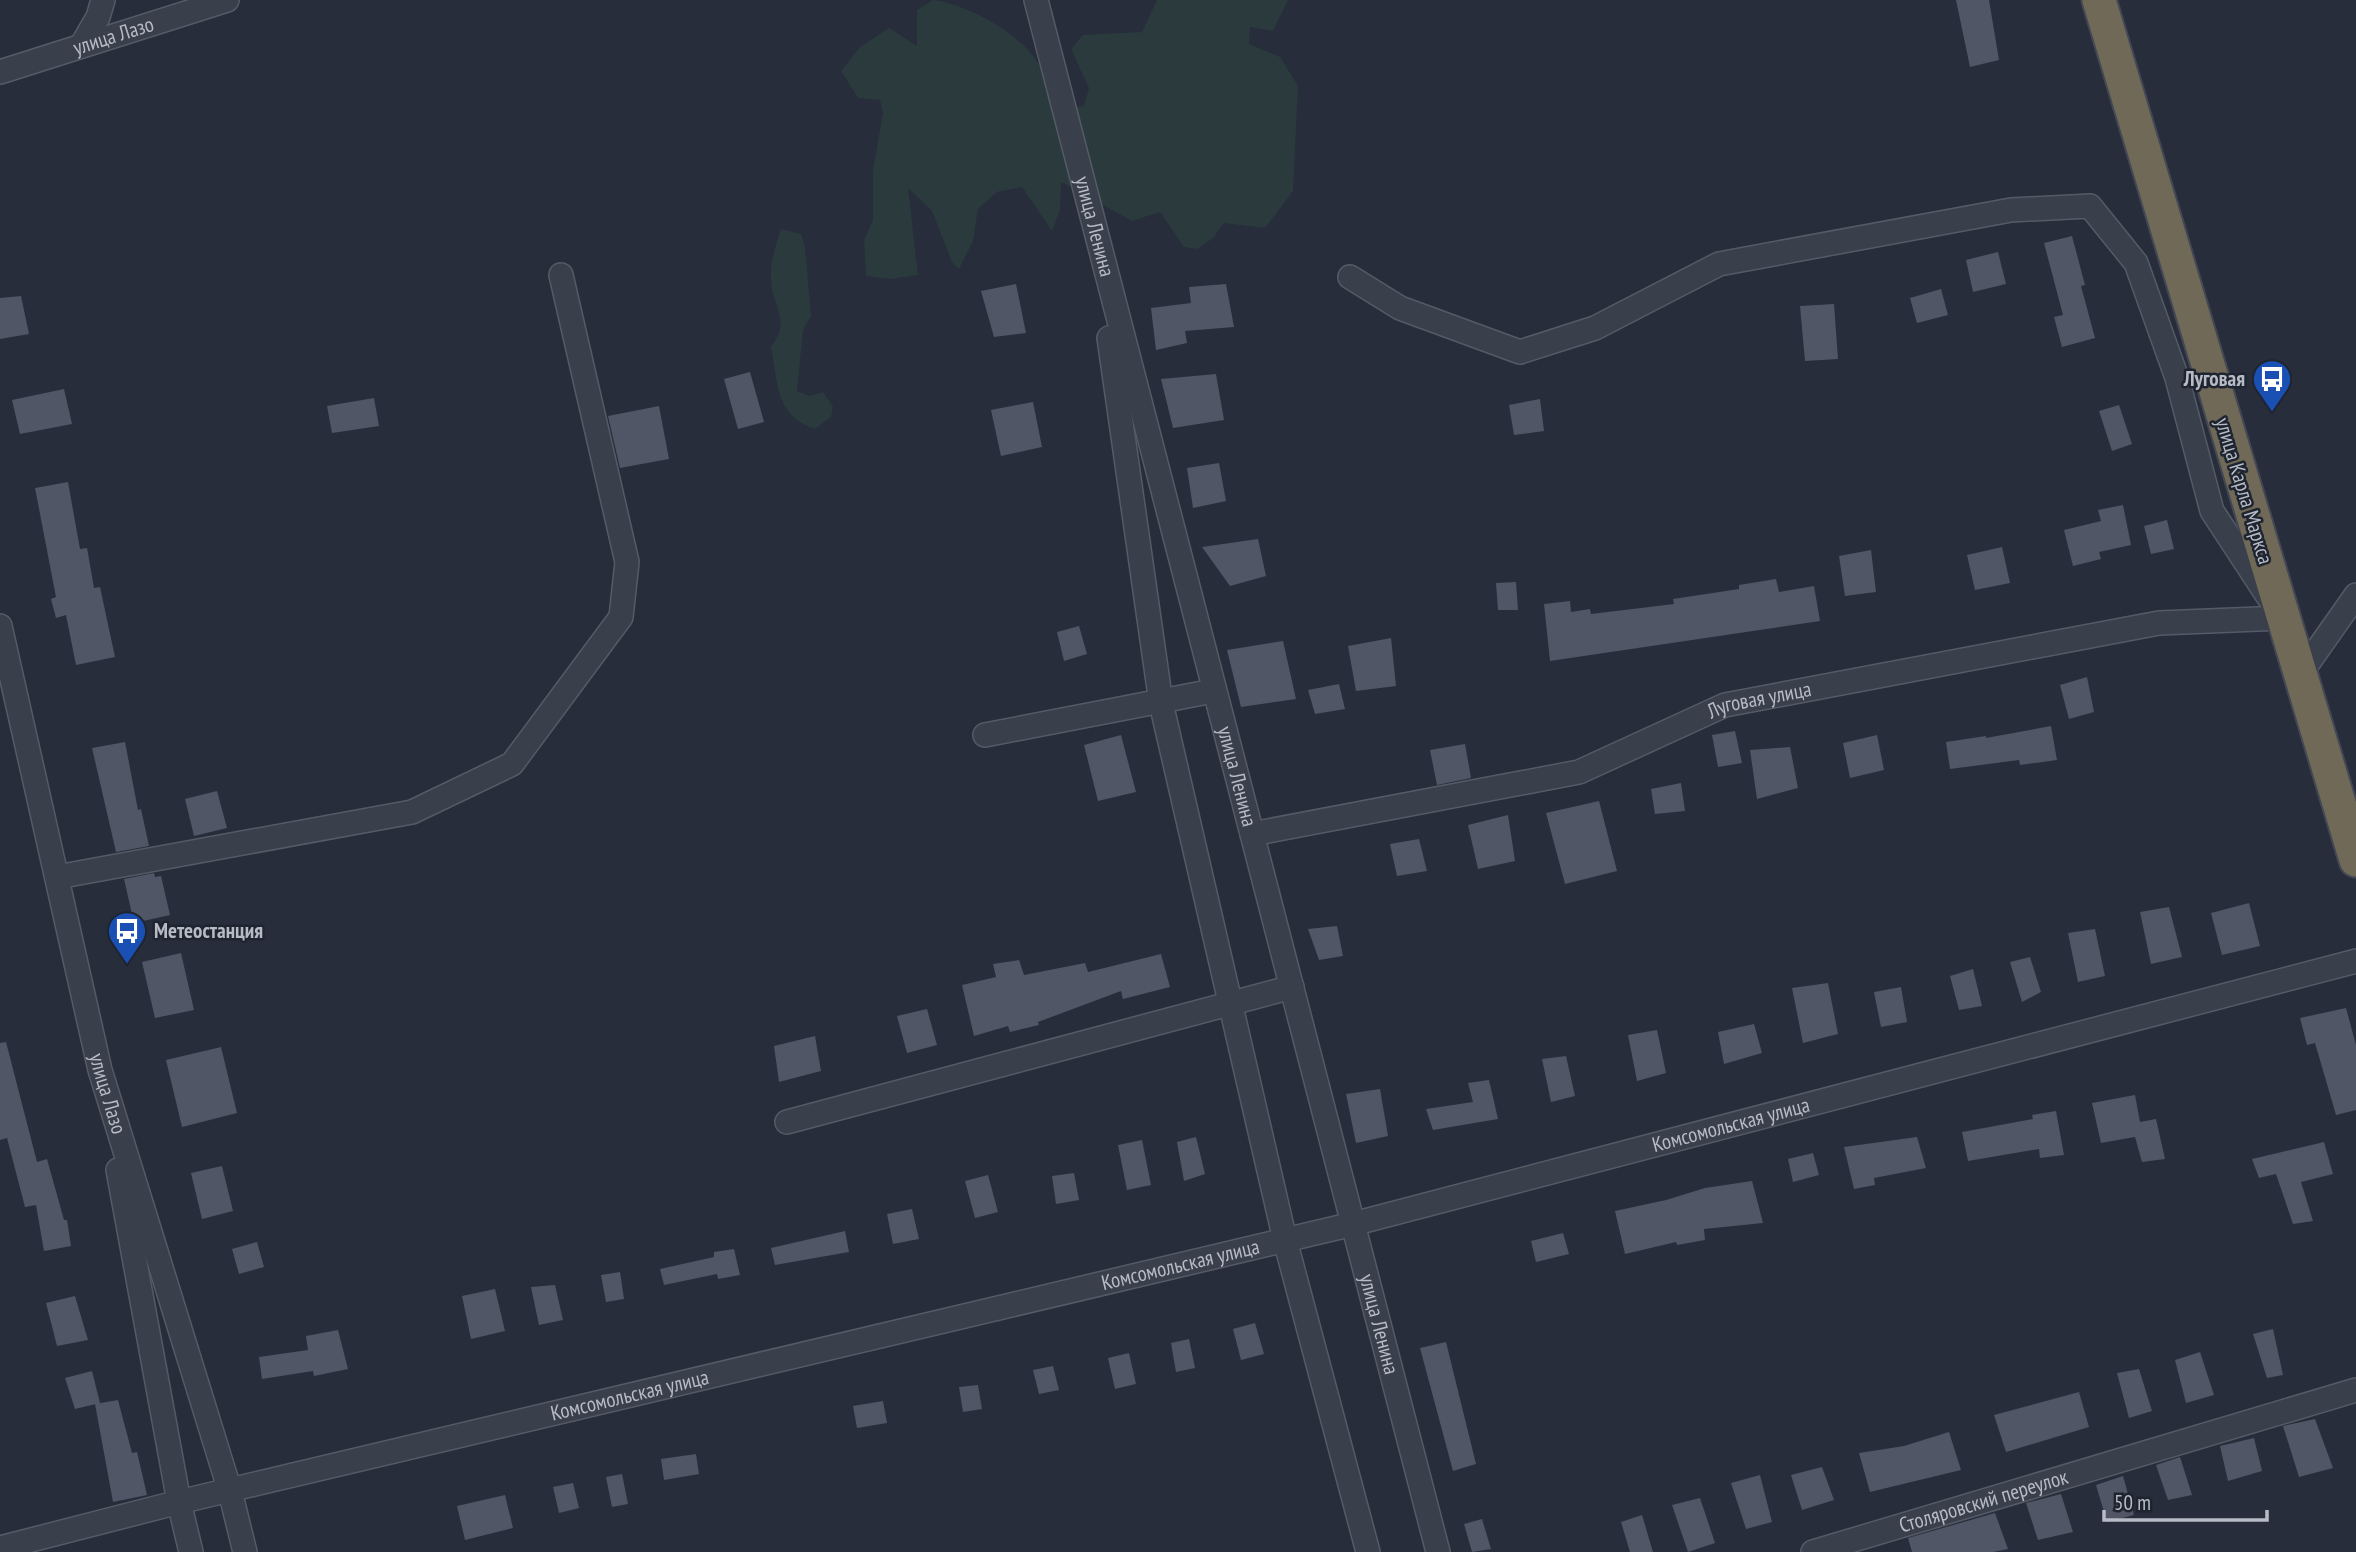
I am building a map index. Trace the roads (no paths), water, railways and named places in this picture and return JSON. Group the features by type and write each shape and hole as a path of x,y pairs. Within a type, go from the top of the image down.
{"highway":[{"name":"улица Карла Маркса","path":"2099,0 2356,860"}],"street":[{"path":"83,43 98,17 103,0"},
{"name":"улица Лазо","path":"0,72 83,43 227,0"},
{"name":"улица Ленина","path":"1036,0 1438,1552"},
{"path":"1350,277 1400,308 1520,352 1595,328 1719,264 2011,210 2090,206 2136,263 2177,378 2212,512 2283,618"},
{"path":"1094,227 1161,703 1285,1240 1368,1552"},
{"path":"57,877 412,812 512,764 621,617 627,562 561,275"},
{"path":"2299,676 2356,595"},
{"name":"Луговая улица","path":"1252,834 1579,772 1725,705 2159,623 2283,618"},
{"name":"улица Лазо","path":"0,626 100,1070 230,1491 245,1552"},
{"path":"985,735 1213,691"},
{"name":"Комсомольская улица","path":"0,1548 179,1502 1353,1224 2356,961"},
{"path":"787,1122 1292,987"},
{"path":"100,1070 179,1502 191,1552"},
{"name":"Столяровский переулок","path":"1813,1552 2356,1390"}],"place":[{"name":"Луговая","path":"2272,413"},
{"name":"Метеостанция","path":"127,965"}]}
